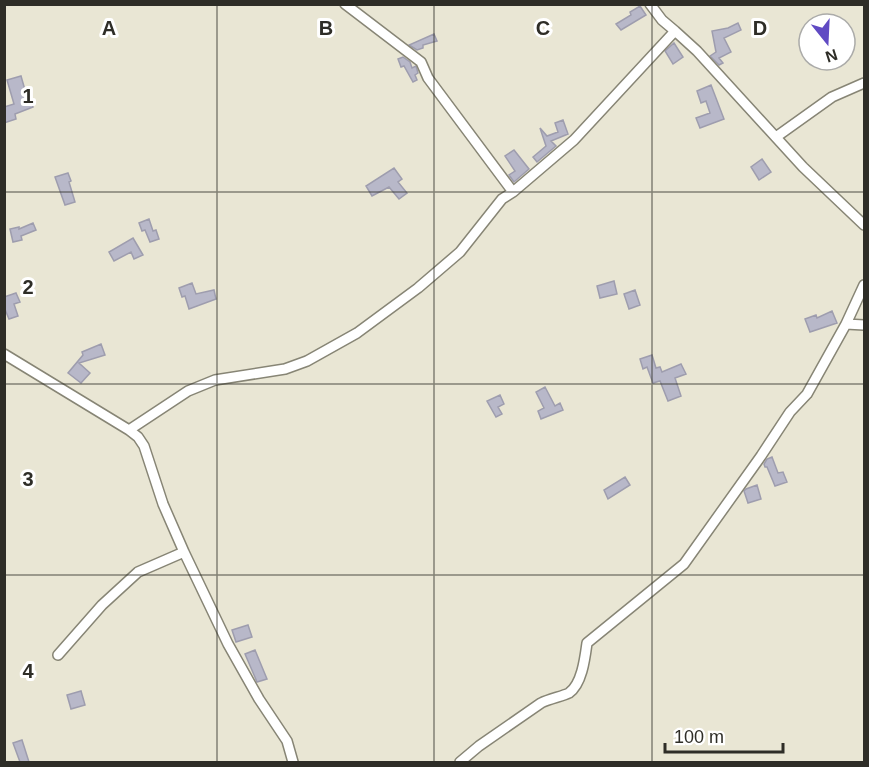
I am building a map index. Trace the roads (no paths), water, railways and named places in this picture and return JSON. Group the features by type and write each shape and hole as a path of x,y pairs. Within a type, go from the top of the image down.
{"street":[{"path":"345,4 422,62 428,78 513,192"},
{"path":"650,4 662,20 698,51 803,168 864,225"},
{"path":"129,430 188,391 215,380 285,369 307,361 357,333 418,288 460,252 502,199 574,140 675,31"},
{"path":"776,137 832,98 864,83"},
{"path":"460,762 541,703 552,697 569,693 578,680 584,664 587,644 684,564 790,412 807,394 846,324 864,285"},
{"path":"846,324 864,325"},
{"path":"4,354 138,437 144,446 184,552 228,644 259,699 287,741 293,762"},
{"path":"58,655 102,604 138,572 184,552"}]}
